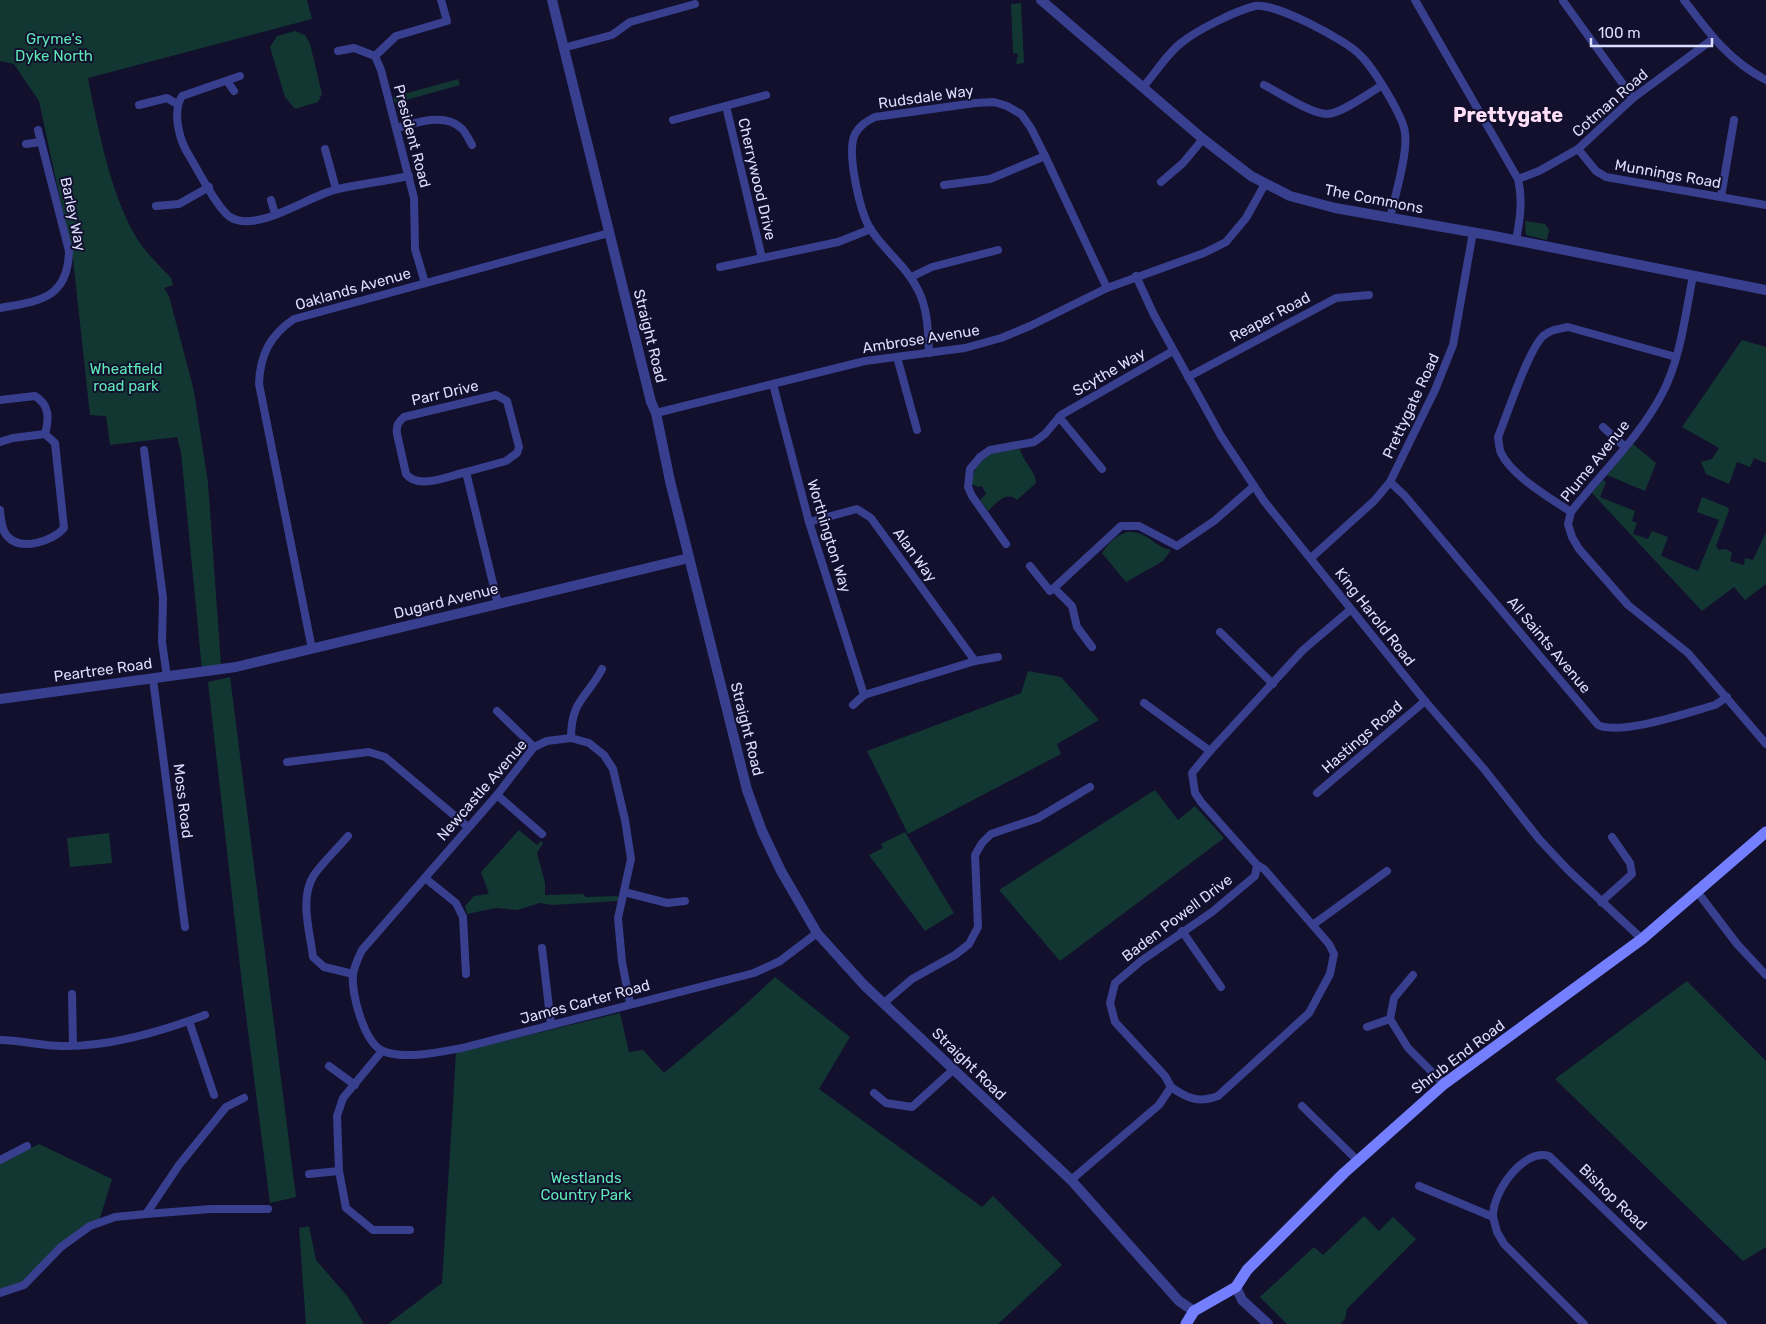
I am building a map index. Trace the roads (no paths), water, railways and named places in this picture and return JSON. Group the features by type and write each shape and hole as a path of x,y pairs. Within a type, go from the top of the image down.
{"main road":[{"name":"Shrub End Road","path":"1186,1324 1194,1311 1236,1287 1247,1270 1358,1161 1444,1084 1642,938 1766,832"}],"street":[{"path":"338,51 354,48 375,56 396,36 447,21 441,0"},
{"name":"Straight Road","path":"552,0 651,402 656,412 689,558 747,790 762,831 780,871 816,933 864,985 885,1002 1071,1180 1179,1301 1194,1311"},
{"path":"1415,0 1518,179 1521,192 1521,216 1516,240"},
{"path":"1684,0 1718,45 1755,74 1766,80"},
{"name":"The Commons","path":"1044,1 1203,139 1265,184 1311,203 1516,240 1766,290"},
{"path":"1563,1 1633,98"},
{"path":"563,48 612,35 630,22 694,4"},
{"path":"1144,86 1181,43 1234,15 1256,6 1269,6 1283,11 1354,49 1369,66 1399,115 1405,131 1390,218"},
{"name":"Cotman Road","path":"1518,179 1539,171 1578,148 1633,98 1714,38"},
{"name":"President Road","path":"375,56 397,128 414,198 414,249 425,283"},
{"path":"240,76 182,96 177,104 177,117 188,154 222,210 242,222 275,214 336,189 409,176"},
{"path":"227,81 234,91"},
{"path":"1264,85 1315,111 1327,114 1352,103 1381,86"},
{"name":"Cherrywood Drive","path":"673,120 766,95"},
{"path":"140,105 167,98 177,104"},
{"name":"Rudsdale Way","path":"929,353 924,306 911,277 871,230 860,207 853,142 863,124 875,117 994,102 1007,106 1021,114 1031,128 1045,156 1106,288"},
{"name":"Cherrywood Drive","path":"726,106 762,258"},
{"path":"397,128 426,120 449,122 461,128 472,145"},
{"path":"1721,197 1734,120"},
{"name":"Barley Way","path":"0,308 43,299 60,286 69,267 69,252 38,130"},
{"path":"1161,182 1183,163 1203,139"},
{"path":"26,144 42,142"},
{"name":"Munnings Road","path":"1578,148 1596,171 1606,177 1766,205"},
{"path":"325,149 336,189"},
{"path":"944,185 990,179 1045,156"},
{"name":"Ambrose Avenue","path":"656,412 865,362 965,348 1001,338 1030,326 1106,288 1204,253 1226,242 1246,218 1265,184"},
{"path":"156,206 179,204 209,187"},
{"path":"271,200 275,214"},
{"path":"720,267 838,242 871,230"},
{"name":"Oaklands Avenue","path":"312,649 259,384 262,360 272,339 282,327 294,319 609,232"},
{"name":"Prettygate Road","path":"1311,558 1374,501 1390,482 1435,390 1454,345 1473,232"},
{"path":"911,277 932,267 998,250"},
{"name":"King Harold Road","path":"1136,276 1173,351 1221,436 1254,486 1350,610 1424,701 1484,769 1544,844 1601,902 1642,938"},
{"name":"Plume Avenue","path":"1693,276 1676,357 1662,394 1625,447 1571,512 1568,524 1572,537 1585,556 1628,605 1688,653 1766,744"},
{"name":"Reaper Road","path":"1188,377 1336,298 1369,295"},
{"path":"1571,512 1537,488 1510,464 1501,452 1498,437 1533,351 1542,337 1553,330 1568,327 1676,357"},
{"name":"Scythe Way","path":"1006,544 972,496 968,479 970,470 980,457 990,450 1034,442 1045,434 1059,417 1173,351"},
{"path":"897,357 917,430"},
{"name":"Worthington Way","path":"772,384 809,522 864,695"},
{"name":"Parr Drive","path":"496,394 503,396 507,401 518,447 517,453 506,461 466,472 421,482 409,479 406,474 396,427 404,417 496,394"},
{"path":"0,400 35,396 42,400 49,420 45,434"},
{"path":"1059,417 1102,469"},
{"path":"1603,427 1625,447"},
{"path":"0,442 13,438 45,434"},
{"path":"0,510 2,527 7,537 16,542 44,542 57,536 64,528 55,444 45,434"},
{"path":"144,450 163,598 162,642 167,677"},
{"path":"466,472 498,604"},
{"name":"All Saints Avenue","path":"1390,482 1411,503 1598,725 1606,729 1623,728 1715,705 1727,697"},
{"path":"1050,591 1121,526 1139,526 1177,546 1214,521 1254,486"},
{"name":"Alan Way","path":"809,522 857,509 872,518 975,661"},
{"name":"Dugard Avenue","path":"210,672 689,558"},
{"path":"1030,566 1050,591 1072,606 1077,627 1092,647"},
{"path":"1071,1180 1159,1105 1171,1087 1188,1098 1204,1101 1218,1096 1309,1013 1330,974 1334,954 1330,944 1264,869 1257,866 1195,793 1192,774 1210,751 1303,650 1350,610"},
{"path":"1220,632 1273,684"},
{"path":"853,705 864,695 975,661 998,657"},
{"path":"570,738 571,718 581,698 595,683 602,668"},
{"name":"Peartree Road","path":"0,699 210,672"},
{"name":"Moss Road","path":"153,679 184,928"},
{"name":"Hastings Road","path":"1317,793 1424,701"},
{"path":"1144,703 1210,751"},
{"path":"497,711 534,747"},
{"name":"Newcastle Avenue","path":"382,1051 369,1037 353,994 353,974 362,950 497,795 534,747 547,741 570,738 589,743 604,755 613,769 626,820 631,859 618,918 618,932 630,1003"},
{"path":"287,762 369,752 385,757 468,827"},
{"path":"885,1002 912,979 955,955 969,944 978,927 975,855 982,843 991,834 1038,818 1090,787"},
{"path":"497,795 542,834"},
{"path":"348,836 314,876 308,888 307,900 313,957 324,967 353,974"},
{"path":"1601,902 1632,874 1630,863 1612,837"},
{"name":"Baden Powell Drive","path":"1171,1087 1165,1076 1115,1022 1110,1002 1115,983 1141,961 1212,912 1255,876 1257,866"},
{"path":"1314,924 1388,871"},
{"path":"425,878 456,903 463,917 466,974"},
{"path":"1696,890 1736,944 1766,975"},
{"path":"624,892 667,904 686,900"},
{"path":"1182,931 1222,988"},
{"name":"James Carter Road","path":"382,1051 420,1056 462,1048 630,1003 754,973 780,961 816,933"},
{"path":"542,948 551,1025"},
{"path":"1413,974 1394,998 1390,1019 1408,1048 1444,1084"},
{"path":"72,994 73,1045"},
{"path":"0,1040 73,1045 110,1041 152,1033 205,1015"},
{"path":"1367,1027 1390,1019"},
{"path":"189,1021 214,1095"},
{"path":"382,1051 344,1098 337,1116 339,1171 346,1208 357,1219 373,1230 410,1230"},
{"path":"329,1066 355,1085"},
{"path":"874,1093 886,1103 912,1107 954,1069"},
{"path":"146,1214 179,1165 226,1107 244,1098"},
{"path":"1302,1106 1358,1161"},
{"path":"0,1160 28,1146"},
{"name":"Bishop Road","path":"1493,1217 1492,1208 1497,1194 1512,1175 1530,1157 1536,1154 1549,1156 1723,1324"},
{"path":"309,1174 339,1171"},
{"path":"1419,1186 1493,1217 1497,1232 1504,1244 1584,1324"},
{"path":"0,1293 24,1285 61,1247 90,1226 116,1217 211,1209 268,1208"},
{"path":"1236,1287 1242,1300 1268,1324"}],"district":[{"name":"Prettygate","path":"1508,115"}],"park label":[{"name":"Gryme's Dyke North","path":"54,48"},
{"name":"Wheatfield road park","path":"126,378"},
{"name":"Westlands Country Park","path":"586,1186"}]}
